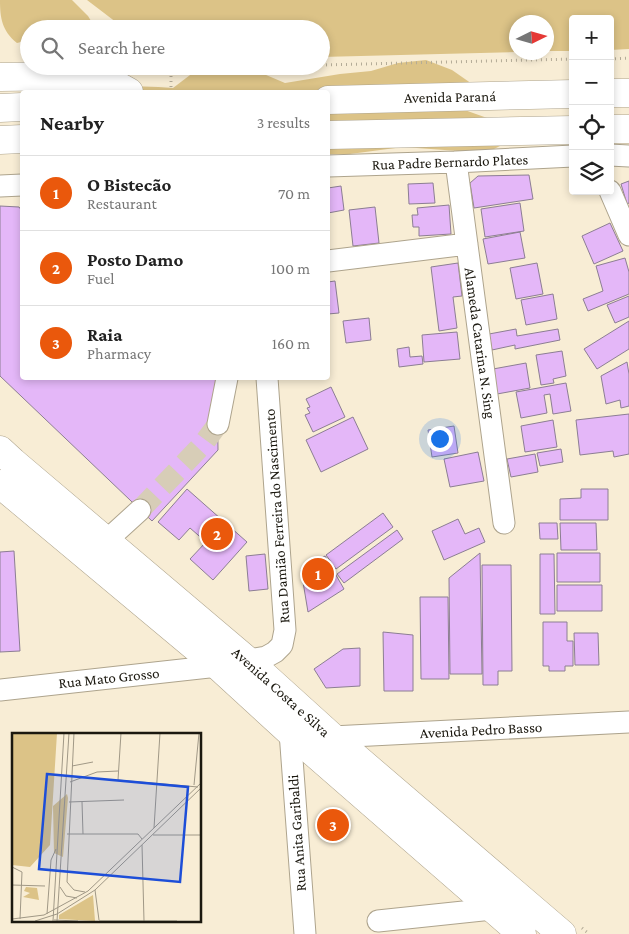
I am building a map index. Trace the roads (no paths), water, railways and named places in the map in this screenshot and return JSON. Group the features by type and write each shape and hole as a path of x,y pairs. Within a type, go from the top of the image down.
{"main road":[{"path":"0,77 70,76 111,82 125,90"},
{"path":"614,94 629,93"},
{"name":"Avenida Paraná","path":"330,100 569,94"},
{"path":"0,108 20,107"},
{"path":"614,129 629,129"},
{"path":"330,135 569,130"},
{"name":"Avenida Costa e Silva","path":"0,450 106,542 248,660 332,737 562,934"},
{"name":"Avenida Costa e Silva","path":"0,484 218,666 290,732 522,934"}],"street":[{"path":"614,155 629,156"},
{"name":"Rua Padre Bernardo Plates","path":"330,166 569,156"},
{"name":"Alameda Catarina N. Sing","path":"456,162 504,523"},
{"path":"0,186 20,185"},
{"path":"612,195 629,235"},
{"path":"330,261 467,244"},
{"path":"218,424 227,380"},
{"name":"Rua Damião Ferreira do Nascimento","path":"218,666 266,657 282,645 285,630 267,380"},
{"path":"106,542 140,510"},
{"name":"Rua Mato Grosso","path":"0,690 218,666"},
{"name":"Avenida Pedro Basso","path":"332,737 629,722"},
{"name":"Rua Anita Garibaldi","path":"290,732 305,934"},
{"path":"378,920 492,909"}],"tunnel":[{"path":"140,510 204,443 218,424"}],"place":[{"name":"Posto Damo","path":"217,534"},
{"name":"O Bistecão","path":"318,574"},
{"name":"Raia","path":"333,825"}]}
